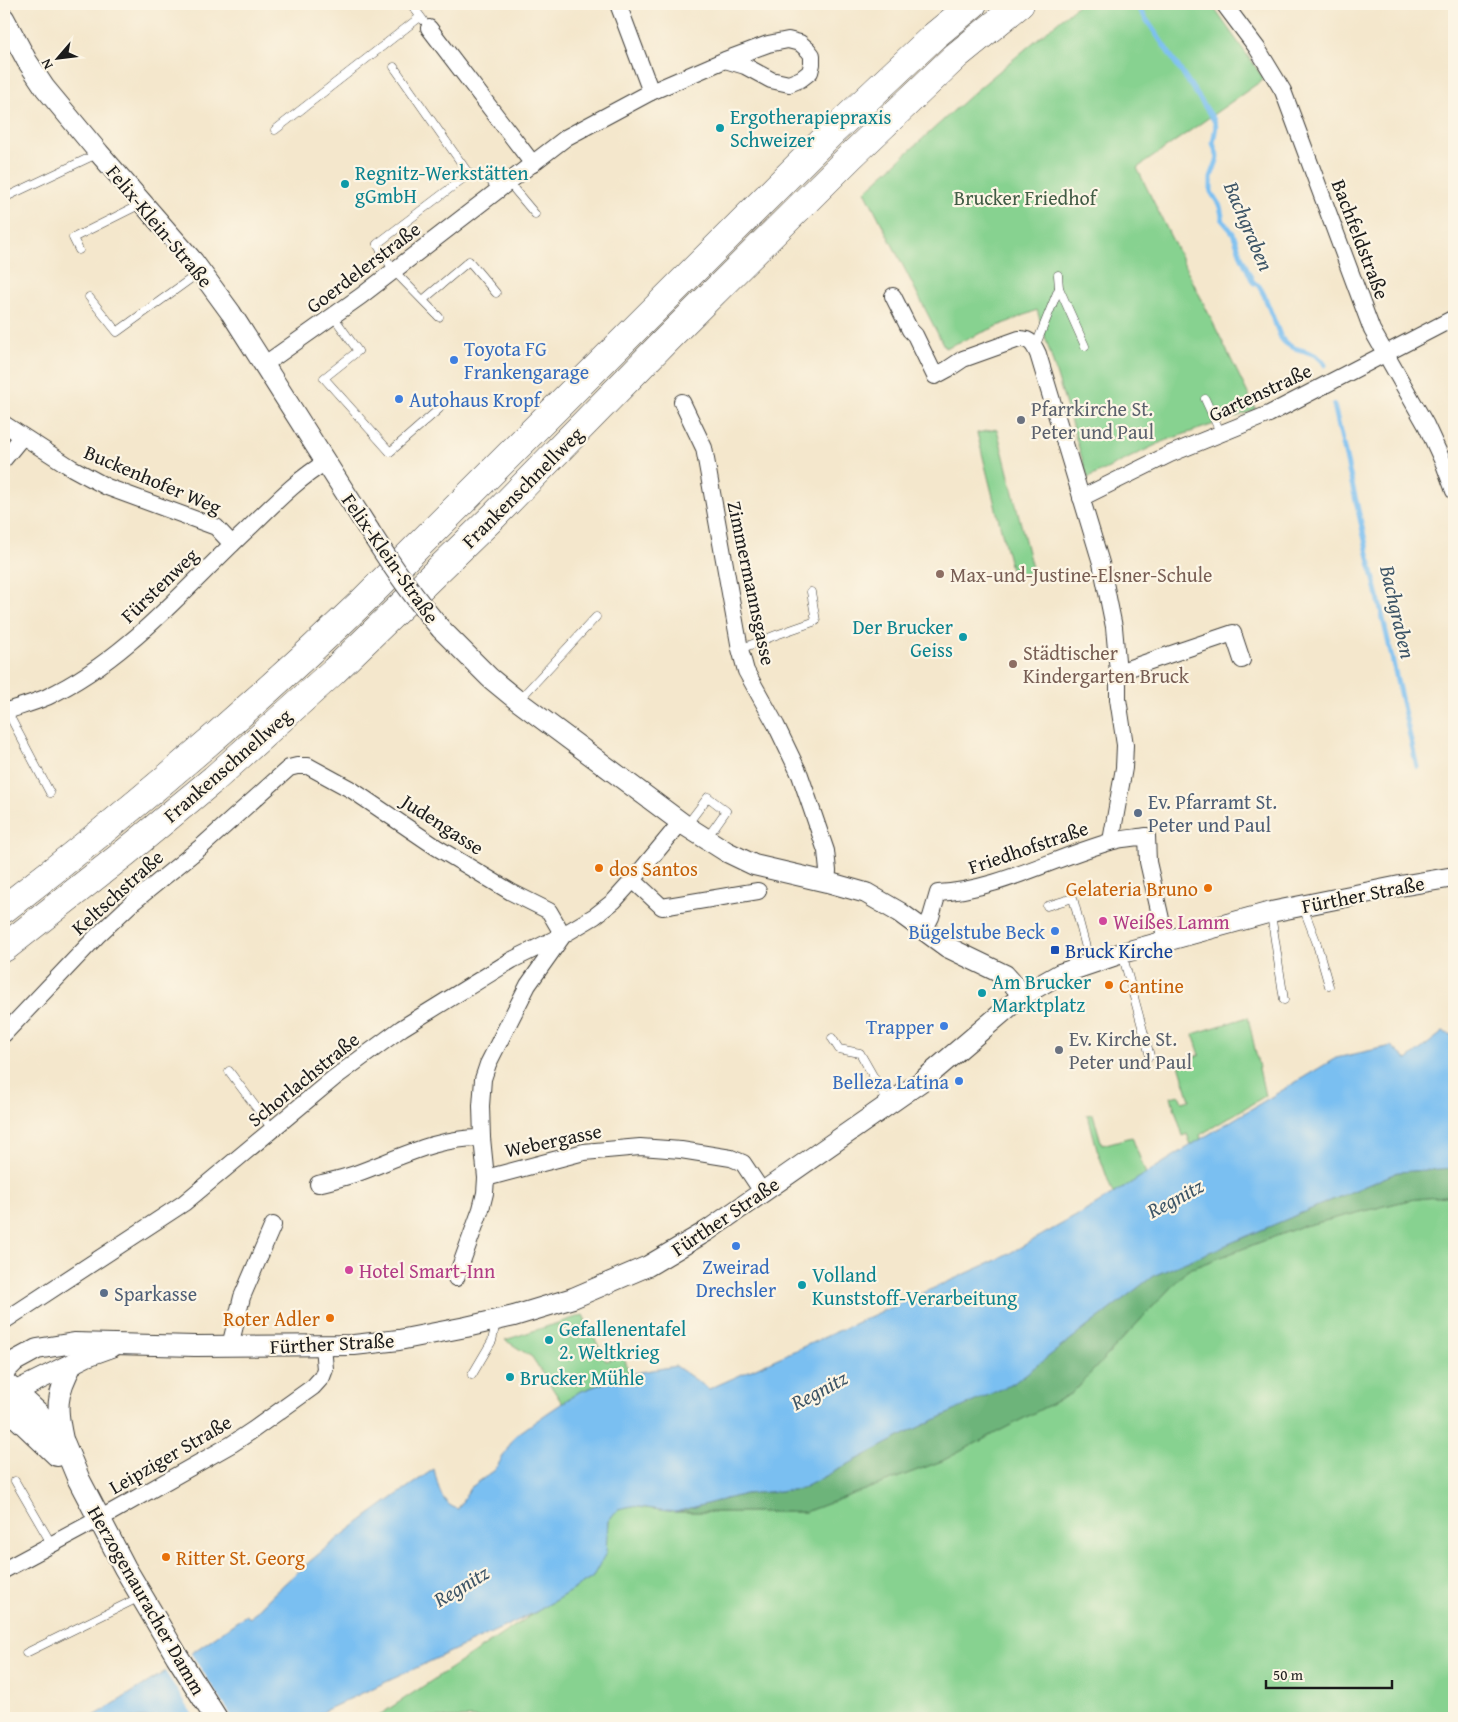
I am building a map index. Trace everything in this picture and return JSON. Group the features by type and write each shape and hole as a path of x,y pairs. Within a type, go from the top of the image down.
{"highway":[{"name":"Frankenschnellweg","path":"4,909 76,854 173,774 303,659 363,602 831,133 934,36 973,4"},
{"name":"Frankenschnellweg","path":"4,948 126,852 214,779 334,671 494,516 669,337 851,156 956,56 1020,4"}],"main road":[{"name":"Herzogenauracher Damm","path":"6,1390 39,1414 64,1444 79,1480 99,1519 177,1656 216,1718"},
{"name":"Herzogenauracher Damm","path":"6,1390 18,1418 37,1435 79,1480"}],"street":[{"path":"618,4 651,92"},
{"name":"Bachfeldstraße","path":"1224,4 1284,91 1372,330 1426,425 1454,491"},
{"name":"Felix-Klein-Straße","path":"4,18 27,61 45,88 201,271 231,312 392,566 417,601 441,629 490,678 684,824 740,860 866,893 883,902 947,947 1005,975 1023,995"},
{"path":"425,22 533,164"},
{"name":"Goerdelerstraße","path":"265,364 394,271 567,137 651,92 725,60 768,44 788,40 800,43 812,55 810,72 801,79 789,84 771,80 745,66 725,60"},
{"path":"893,296 910,330 916,335 935,376 963,359 1019,339 1030,341 1035,348"},
{"name":"Gartenstraße","path":"1081,498 1170,454 1269,414 1454,318"},
{"name":"Friedhofstraße","path":"924,932 938,893 982,888 1111,842 1124,768 1125,745 1118,699 1114,626 1101,564 1035,348"},
{"name":"Zimmermannsgasse","path":"682,402 704,448 740,649 746,671 776,725 800,775 826,851 828,871 826,882"},
{"name":"Buckenhofer Weg","path":"4,424 72,468 107,487 216,527 232,544"},
{"path":"4,459 22,437"},
{"name":"Fürstenweg","path":"5,711 54,694 88,674 111,657 148,626 296,483 326,462"},
{"path":"1118,672 1233,633 1242,660"},
{"name":"Judengasse","path":"289,768 308,766 352,790 436,847 511,892 549,911 563,935"},
{"name":"Keltschstraße","path":"4,1034 97,936 132,903 201,846 289,768"},
{"name":"Schorlachstraße","path":"4,1321 184,1203 334,1078 402,1028 512,960 563,935 595,916 614,900 684,824"},
{"path":"1111,842 1148,836 1148,862 1166,940"},
{"name":"Fürther Straße","path":"6,1390 15,1361 37,1349 74,1342 230,1346 354,1345 399,1340 497,1320 573,1298 648,1266 707,1231 922,1080 1023,995 1060,974 1166,940 1271,912 1454,877"},
{"path":"633,880 662,906 758,891"},
{"path":"456,1278 485,1193 486,1178 482,1138 481,1092 483,1079 488,1064 528,986 563,935"},
{"name":"Webergasse","path":"318,1184 354,1174 429,1145 454,1140 482,1138"},
{"name":"Webergasse","path":"486,1178 584,1152 640,1147 681,1150 731,1158 743,1163 763,1193"},
{"path":"230,1346 242,1297 266,1237 273,1225"},
{"name":"Fürther Straße","path":"6,1390 118,1344"},
{"name":"Leipziger Straße","path":"4,1570 232,1444 322,1378 325,1369 324,1346"},
{"path":"64,1444 59,1420 58,1401 60,1390 72,1363"}],"lane":[{"path":"275,130 425,22 411,4"},
{"path":"394,67 469,174"},
{"path":"4,198 99,153"},
{"path":"439,317 394,271 377,244 469,174 487,176 504,187 535,214"},
{"path":"79,250 73,238 135,209 143,203"},
{"path":"422,300 469,262 496,293"},
{"path":"89,297 116,332 201,271"},
{"path":"1058,276 1059,288 1085,346"},
{"path":"1035,348 1059,288"},
{"path":"333,316 358,350 324,378 390,452 439,409"},
{"path":"1205,399 1222,434"},
{"path":"740,649 816,621 811,592"},
{"path":"518,700 596,617"},
{"path":"5,711 50,793"},
{"path":"684,824 708,797 726,810 706,839"},
{"path":"1047,906 1073,898 1090,963"},
{"path":"1303,905 1329,986"},
{"path":"1271,912 1284,1000"},
{"path":"1122,953 1150,1056"},
{"path":"832,1038 839,1049 860,1053 889,1104"},
{"path":"229,1071 273,1130"},
{"path":"472,1375 492,1341 497,1320"},
{"path":"14,1481 51,1543"},
{"path":"26,1653 142,1596"}],"green space":[{"name":"Brucker Friedhof","path":"1079,4 1211,4 1264,79 1137,168 1256,410 1164,441 1088,478 1037,310 945,348 865,191 972,94"},
{"path":"997,429 1033,572 1013,577 977,433"},
{"path":"1248,1017 1265,1096 1200,1135 1201,1139 1191,1145 1187,1134 1183,1136 1171,1097 1179,1095 1182,1102 1190,1100 1178,1061 1200,1055 1193,1034"},
{"path":"1093,1114 1102,1145 1132,1137 1146,1174 1113,1194 1097,1149 1089,1119 1086,1115"},
{"path":"1454,1168 1454,1195 1409,1200 1300,1227 1187,1270 1072,1393 942,1461 805,1512 675,1512 745,1494 801,1489 913,1430 1014,1383 1153,1276 1398,1172"},
{"path":"1454,1195 1454,1718 375,1718 536,1612 592,1578 605,1553 608,1521 618,1509 632,1506 675,1512 805,1512 942,1461 1072,1393 1187,1270 1300,1227 1409,1200"},
{"path":"583,1315 606,1361 624,1356 629,1374 579,1392 562,1403 532,1357 505,1340"}],"water":[{"name":"Regnitz","path":"1443,1032 1454,1036 1454,1168 1398,1172 1153,1276 1014,1383 913,1430 801,1489 745,1494 675,1512 632,1506 618,1509 608,1521 606,1553 592,1578 536,1612 326,1710 316,1718 91,1718 163,1673 246,1615 250,1618 315,1557 385,1503 434,1469 441,1493 447,1503 458,1509 470,1488 495,1470 515,1436 579,1392 629,1374 676,1366 709,1389 1003,1257 1094,1206 1336,1058 1391,1046 1407,1060"}],"pier":[{"path":"190,1652 233,1718 195,1718 164,1670"}],"waterway":[{"name":"Bachgraben","path":"1136,4 1214,120 1216,126 1213,143 1218,158 1211,177 1211,192 1220,206 1223,221 1233,233 1253,282 1259,286 1264,295 1281,338 1291,346 1315,355 1325,365"},
{"name":"Bachgraben","path":"1334,405 1417,767"}],"place":[{"name":"Ergotherapiepraxis Schweizer","path":"720,128"},
{"name":"Regnitz-Werkstätten gGmbH","path":"345,184"},
{"name":"Toyota FG Frankengarage","path":"454,360"},
{"name":"Autohaus Kropf","path":"399,399"},
{"name":"Pfarrkirche St. Peter und Paul","path":"1021,420"},
{"name":"Max-und-Justine-Elsner-Schule","path":"940,574"},
{"name":"Der Brucker Geiss","path":"963,637"},
{"name":"Städtischer Kindergarten Bruck","path":"1013,664"},
{"name":"Ev. Pfarramt St. Peter und Paul","path":"1138,813"},
{"name":"dos Santos","path":"599,868"},
{"name":"Gelateria Bruno","path":"1208,888"},
{"name":"Weißes Lamm","path":"1103,921"},
{"name":"Bügelstube Beck","path":"1055,931"},
{"name":"Bruck Kirche","path":"1055,950"},
{"name":"Cantine","path":"1109,985"},
{"name":"Am Brucker Marktplatz","path":"982,993"},
{"name":"Trapper","path":"944,1026"},
{"name":"Ev. Kirche St. Peter und Paul","path":"1059,1050"},
{"name":"Belleza Latina","path":"959,1081"},
{"name":"Zweirad Drechsler","path":"736,1246"},
{"name":"Hotel Smart-Inn","path":"349,1270"},
{"name":"Volland Kunststoff-Verarbeitung","path":"802,1285"},
{"name":"Sparkasse","path":"104,1293"},
{"name":"Roter Adler","path":"330,1318"},
{"name":"Gefallenentafel 2. Weltkrieg","path":"549,1340"},
{"name":"Brucker Mühle","path":"510,1377"},
{"name":"Ritter St. Georg","path":"166,1557"}]}
